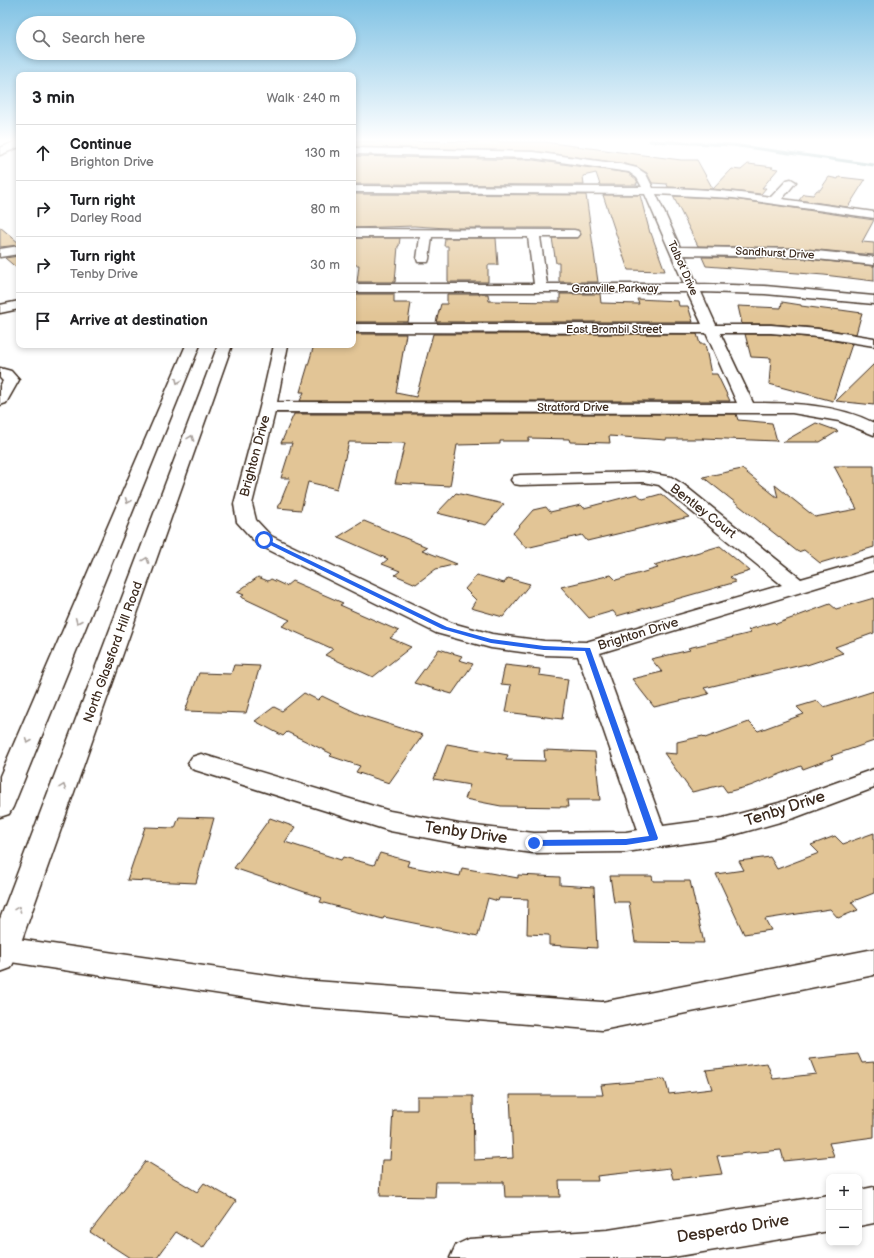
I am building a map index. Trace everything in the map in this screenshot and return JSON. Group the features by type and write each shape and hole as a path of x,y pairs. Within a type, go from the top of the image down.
{"street":[{"name":"Talbot Drive","path":"653,200 675,251 747,407"},
{"path":"763,200 874,215"},
{"path":"356,233 574,234"},
{"path":"423,259 427,233"},
{"path":"533,234 541,288"},
{"path":"0,253 16,250"},
{"name":"Sandhurst Drive","path":"675,251 797,253 874,261"},
{"name":"Granville Parkway","path":"356,288 692,288 765,290 874,300"},
{"path":"0,293 11,307"},
{"name":"East Brombil Street","path":"356,328 771,329 818,333 874,342"},
{"path":"0,807 192,348"},
{"name":"North Glassford Hill Road","path":"2,954 224,348"},
{"name":"Brighton Drive","path":"280,348 268,407 243,504 247,522 264,540 444,628 491,641 544,648 587,649 874,564"},
{"path":"0,400 11,380 2,374"},
{"name":"Stratford Drive","path":"268,407 792,408 815,410 840,417 874,430"},
{"name":"Bentley Court","path":"520,480 643,477 665,481 677,489 798,587"},
{"path":"587,649 654,838"},
{"name":"Tenby Drive","path":"201,763 390,821 459,834 534,843 626,842 723,828 785,811 874,778"},
{"path":"2,954 301,993 602,1016 874,962"},
{"path":"862,1207 874,1205"},
{"name":"Desperdo Drive","path":"469,1258 608,1249 826,1213"}],"building":[{"path":"356,200 587,200 598,282 559,282 559,263 556,263 552,238 578,238 581,235 578,230 550,228 447,228 414,226 356,228"},
{"path":"605,200 641,200 650,233 665,271 628,270"},
{"path":"675,200 738,200 874,220 862,242 874,243 874,255 797,248 698,246"},
{"path":"799,200 853,200 848,207"},
{"path":"0,227 16,240 16,245 0,247"},
{"path":"356,238 400,238 395,282 357,282 359,265 356,265"},
{"path":"445,238 496,238 498,265 488,265 488,282 448,282 448,246 444,246"},
{"path":"16,256 16,267 5,258"},
{"path":"702,257 797,258 874,266 874,281 824,275 706,266"},
{"path":"356,294 394,294 394,303 411,303 408,322 356,322"},
{"path":"447,294 488,294 489,301 560,302 560,294 600,294 601,303 639,304 637,299 678,301 679,306 688,306 693,322 436,322 441,304 447,304"},
{"path":"782,302 801,306 862,313 856,334 818,328 771,324 742,324 738,306 781,308"},
{"path":"356,334 406,334 396,393 416,397 433,334 697,334 700,344 705,344 711,374 717,374 730,401 300,401 304,392 300,392 313,348 356,348"},
{"path":"745,334 771,334 818,338 852,344 833,401 769,384 771,358 751,357"},
{"path":"874,364 874,405 836,401"},
{"path":"294,414 736,414 738,420 772,423 777,441 702,438 704,439 666,440 609,436 610,443 570,442 569,439 529,438 529,441 500,441 500,444 457,445 450,486 395,483 405,443 349,442 337,489 308,482 301,510 278,508 290,478 281,478 292,443 281,443"},
{"path":"816,423 838,431 820,442 783,442"},
{"path":"834,466 874,466 874,547 820,563 804,550 798,552 703,477 742,469 778,498 775,485 815,517 857,509"},
{"path":"456,493 504,504 486,525 437,513"},
{"path":"637,494 643,499 661,494 689,517 587,541 582,535 526,548 513,533 533,510 546,507 550,512 581,505 584,508"},
{"path":"364,521 427,547 422,550 457,564 436,569 416,584 395,575 400,571 382,564 388,559 338,537"},
{"path":"720,546 750,571 730,577 736,582 617,616 613,611 589,618 561,587 611,575 616,580 658,568 654,565"},
{"path":"477,575 504,583 508,578 530,584 503,617 471,608 476,600 465,589"},
{"path":"258,577 268,581 271,579 286,586 292,581 343,603 340,605 399,631 390,638 411,647 373,677 325,655 333,649 282,626 290,620 241,597 244,595 237,592"},
{"path":"874,598 874,633 835,647 843,653 807,665 704,688 709,694 654,707 632,679 662,672 651,659 690,650 688,648 751,633 748,630 774,622 776,624 830,604 836,609"},
{"path":"439,649 462,656 459,660 473,664 452,694 414,683"},
{"path":"234,665 260,666 246,713 185,711 199,673 231,674"},
{"path":"505,665 540,669 539,675 568,679 562,719 506,712 511,685 501,684"},
{"path":"874,691 874,741 831,756 833,758 803,769 801,766 750,786 727,792 722,785 692,792 664,753 677,754 677,742 703,736 705,738 749,722 758,731 804,714 797,707 817,701 824,707"},
{"path":"304,693 318,700 322,696 363,716 423,735 389,783 356,772 360,766 330,756 332,754 287,732 283,736 255,721 274,707 282,711"},
{"path":"447,744 508,755 506,760 545,761 544,750 595,752 600,800 567,800 568,807 501,806 465,799 470,785 434,779"},
{"path":"179,817 214,818 196,883 127,880 145,827 175,828"},
{"path":"270,818 295,827 285,842 341,860 343,857 374,865 380,853 409,861 407,866 460,876 462,868 518,878 518,875 560,877 560,885 594,887 597,948 549,945 549,935 527,934 528,899 499,898 498,901 488,898 478,936 384,917 383,919 320,902 322,898 234,868"},
{"path":"874,833 874,893 851,902 858,910 838,918 830,909 765,919 771,930 744,934 716,874 744,870 739,861 770,857 777,869 819,853 811,845 835,836 843,844"},
{"path":"610,876 652,876 653,881 690,881 704,943 635,942 629,902 614,902"},
{"path":"858,1054 862,1063 874,1062 874,1137 829,1143 834,1156 784,1161 781,1150 717,1156 722,1174 673,1179 670,1168 597,1176 598,1181 559,1181 560,1197 505,1197 504,1182 436,1182 435,1197 380,1196 382,1160 390,1160 393,1110 417,1110 417,1096 473,1096 474,1160 513,1158 510,1095 603,1095 601,1085 665,1079 669,1094 712,1089 706,1070 767,1063 773,1079 816,1074 810,1059"},
{"path":"146,1161 197,1192 204,1183 236,1201 203,1248 176,1232 157,1258 130,1258 90,1232"}],"route":[{"path":"264,540 444,628 491,641 544,648 587,649 654,838 626,842 534,843"}]}
